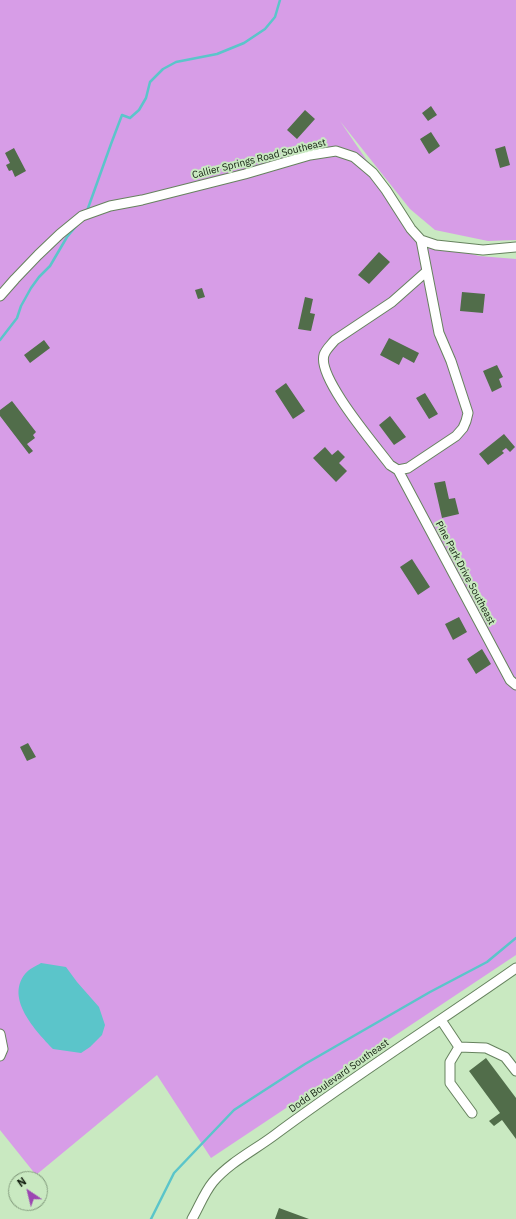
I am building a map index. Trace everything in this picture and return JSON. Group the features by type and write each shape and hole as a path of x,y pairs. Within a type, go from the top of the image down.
{"street":[{"name":"Callier Springs Road Southeast","path":"0,296 38,255 82,216 110,206 142,200 238,176 310,155 336,151 354,157 373,173 420,240"},
{"path":"420,240 436,245 483,250 516,247"},
{"path":"398,470 408,468 456,436 463,428 468,413 451,361 438,333 420,240"},
{"name":"Pine Park Drive Southeast","path":"427,271 392,302 335,340 327,348 324,356 324,364 330,381 338,396 390,466 398,470 510,680 516,685"},
{"name":"Dodd Boulevard Southeast","path":"192,1219 213,1182 236,1161 263,1144 312,1107 516,968"},
{"path":"441,1020 459,1047"},
{"path":"0,1034 3,1049 0,1056"},
{"path":"459,1047 486,1048 505,1057 516,1072"},
{"path":"459,1047 450,1062 450,1083 472,1113"}],"shaded area":[{"path":"0,0 516,0 516,240 488,241 435,230 410,209 340,121 421,240 479,256 516,259 516,955 211,1158 157,1075 41,1171 33,1171 0,1130"}],"water":[{"path":"41,963 66,967 99,1007 105,1025 102,1035 90,1047 81,1053 53,1049 31,1024 25,1014 19,994 20,984 27,972"}],"building":[{"path":"431,106 437,115 428,121 422,113"},
{"path":"305,110 315,119 297,139 287,130"},
{"path":"431,132 440,146 429,154 420,139"},
{"path":"505,146 510,165 500,168 495,149"},
{"path":"14,148 26,171 15,177 12,170 9,171 6,165 10,163 5,153"},
{"path":"379,252 390,262 369,284 358,275"},
{"path":"202,288 205,297 198,299 195,290"},
{"path":"462,292 485,294 483,313 460,311"},
{"path":"305,297 313,299 310,313 315,314 311,331 298,329"},
{"path":"389,338 419,353 414,363 403,357 399,365 380,355"},
{"path":"44,340 50,348 30,363 24,355"},
{"path":"497,365 503,377 499,379 502,387 492,392 483,371"},
{"path":"286,383 305,411 293,419 275,391"},
{"path":"425,393 438,414 429,419 416,398"},
{"path":"12,401 36,432 33,435 35,438 27,444 33,451 29,454 0,416 0,410"},
{"path":"390,416 406,437 394,445 379,425"},
{"path":"504,434 515,447 510,452 506,448 502,451 504,453 488,465 479,454"},
{"path":"325,447 332,455 338,450 345,457 339,463 347,471 336,482 313,458"},
{"path":"445,481 449,499 455,498 459,514 442,518 434,483"},
{"path":"412,559 430,587 418,595 400,567"},
{"path":"459,617 467,632 453,640 445,624"},
{"path":"482,649 491,664 476,674 467,659"},
{"path":"28,743 36,757 27,761 20,747"},
{"path":"486,1058 516,1098 516,1139 502,1120 494,1126 489,1121 500,1113 469,1071"},
{"path":"279,1208 309,1219 275,1219"}],"waterway":[{"path":"87,211 122,115 130,118 139,110 146,98 150,82 163,69 176,62 217,54 244,43 265,29 275,17 280,0"},
{"path":"0,340 17,318 21,306 31,288 50,266 67,237 77,225"},
{"path":"151,1219 174,1173 234,1110 305,1064 430,992 487,962 516,938"}]}
